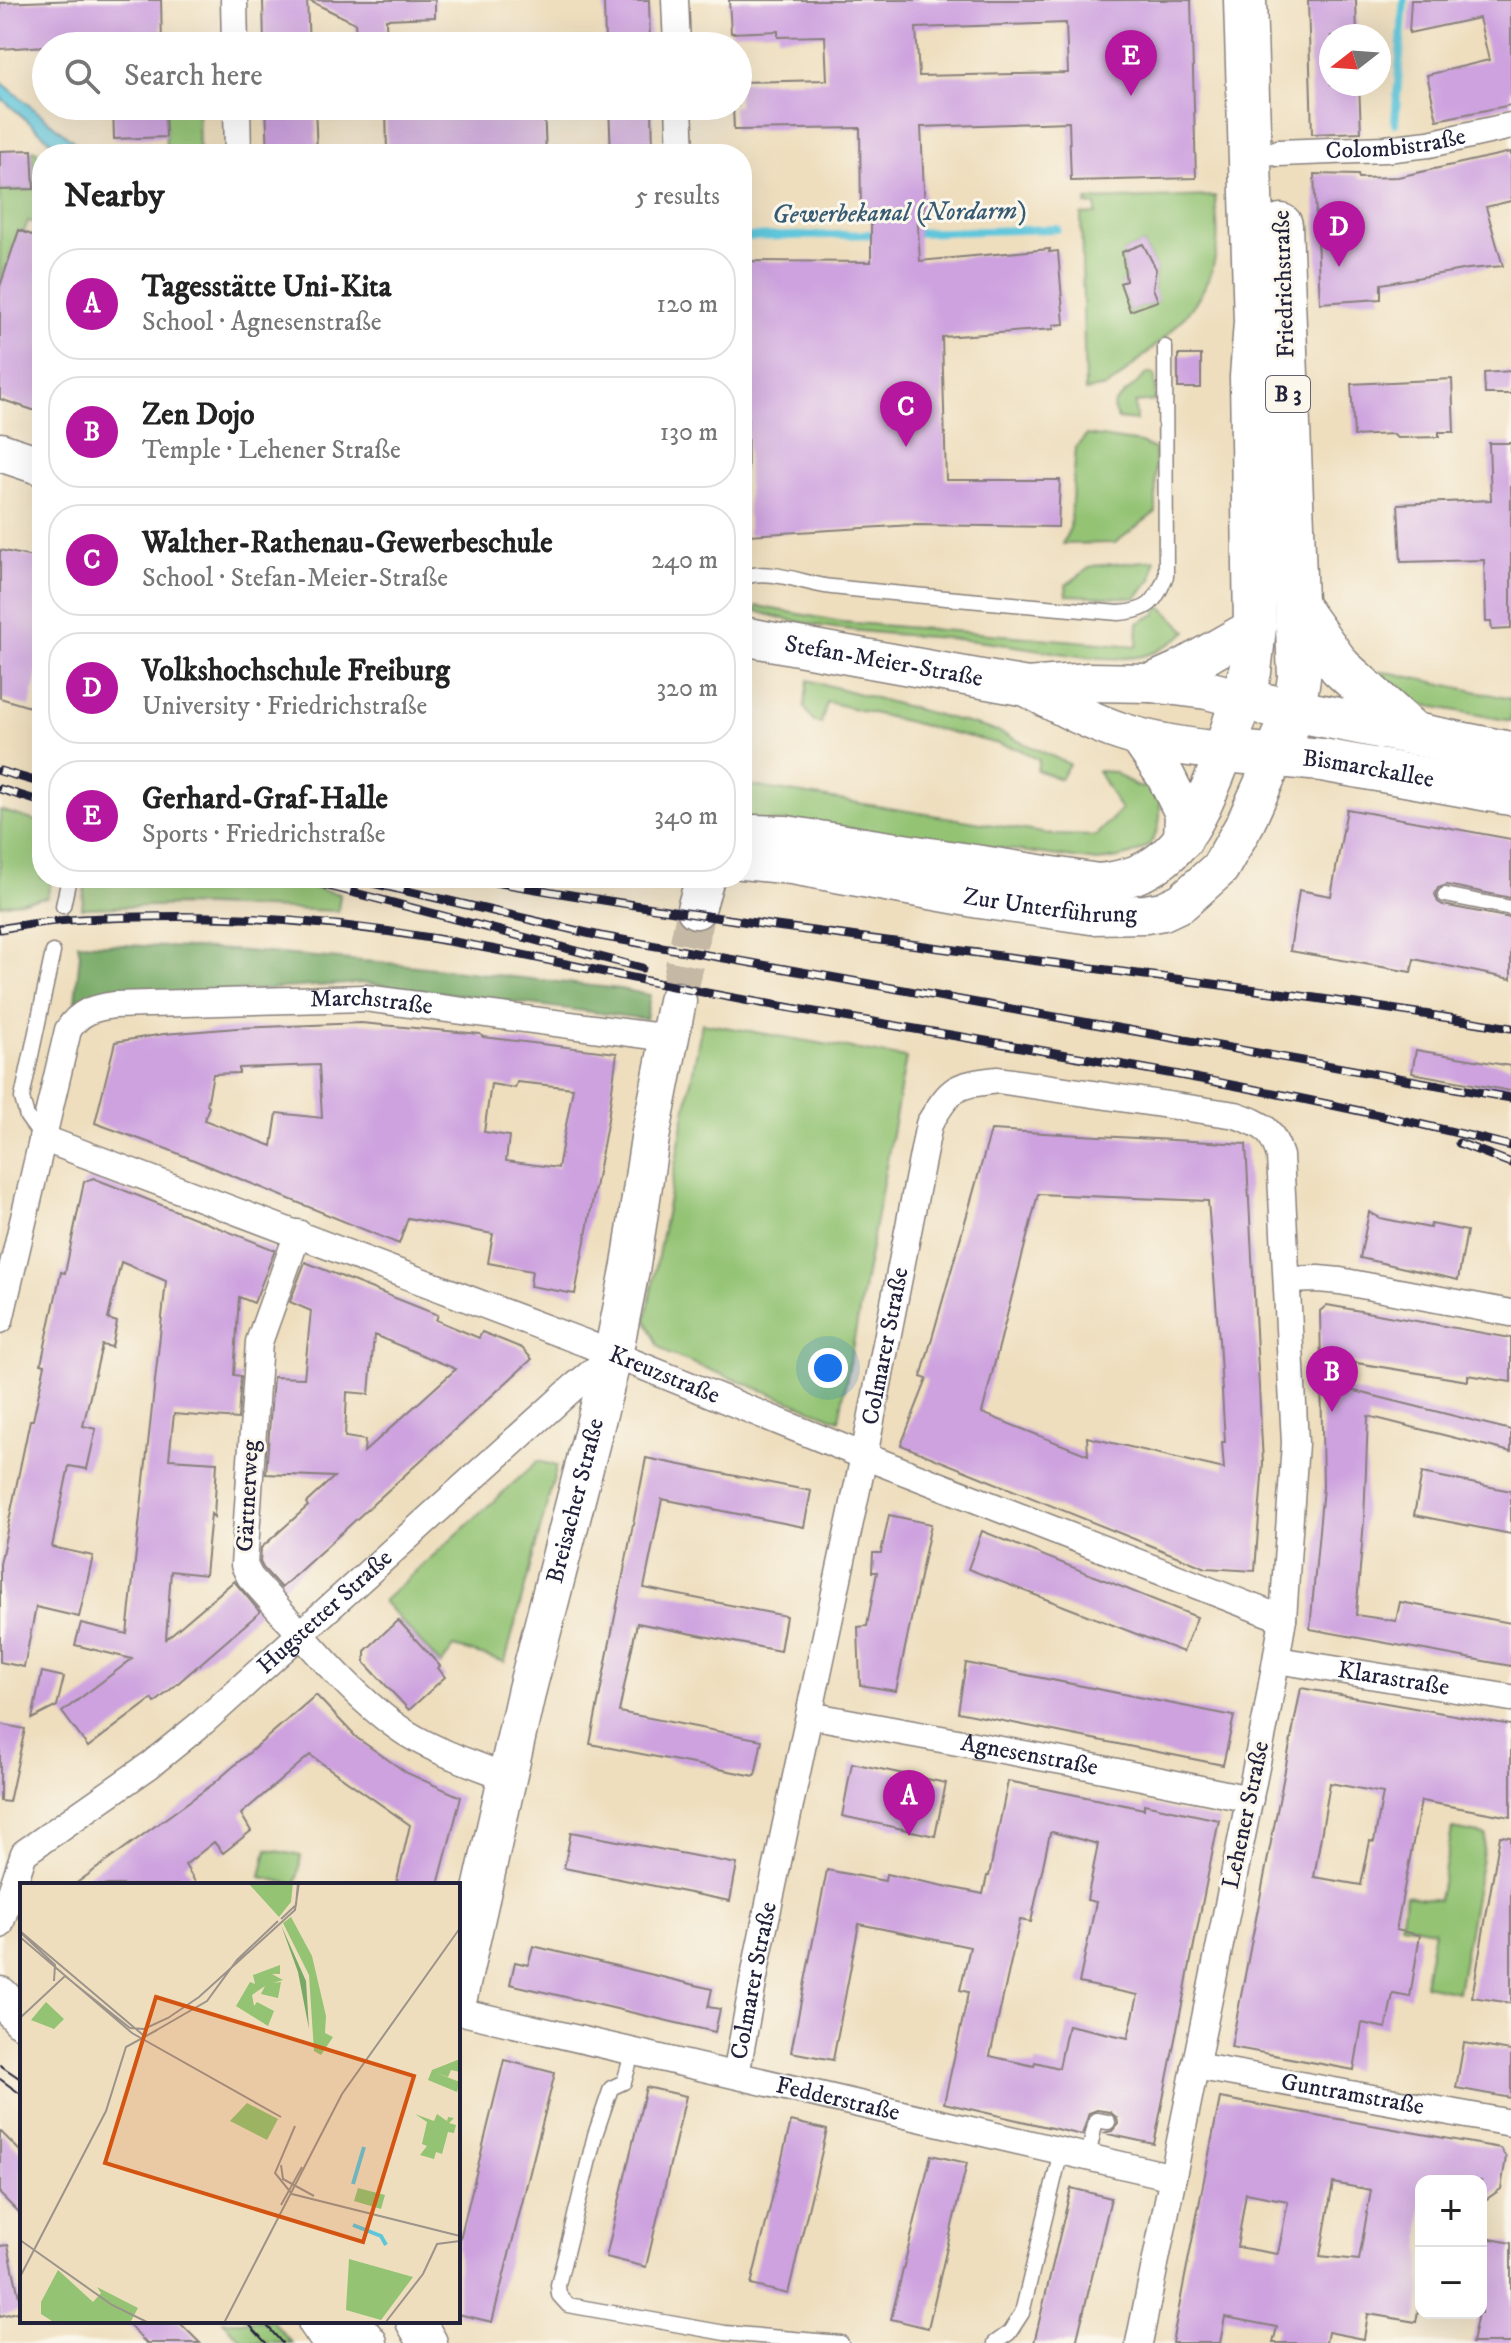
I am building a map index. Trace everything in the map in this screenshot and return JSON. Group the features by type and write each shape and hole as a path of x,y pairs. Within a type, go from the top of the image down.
{"main road":[{"name":"Friedrichstraße","path":"1245,0 1255,322 1251,438 1275,558 1298,608 1299,677 1294,711 1276,755"},
{"name":"Friedrichstraße","path":"1242,699 1250,672 1255,627 1275,558 1278,153 1271,0"},
{"path":"0,452 32,463"},
{"path":"1298,608 1340,667 1414,734"},
{"path":"1151,683 1255,627"},
{"name":"Stefan-Meier-Straße","path":"752,638 1027,687 1089,682 1151,683 1207,690 1242,699"},
{"name":"Stefan-Meier-Straße","path":"1027,687 1093,723 1140,739 1225,751"},
{"name":"Bismarckallee","path":"1242,699 1511,753"},
{"name":"Zur Unterführung","path":"752,834 786,835 1098,883 1134,877 1161,863 1183,840 1212,783 1242,699"},
{"path":"1140,739 1165,775 1184,813 1183,840"},
{"name":"Bismarckallee","path":"1225,751 1322,760 1511,794"},
{"name":"Zur Unterführung","path":"752,861 1091,915 1163,911 1201,888 1220,868 1256,802 1276,755"},
{"name":"Breisacher Straße","path":"460,1988 507,1777 613,1355 677,1001"},
{"path":"0,1996 20,2017"},
{"path":"0,2025 20,2040"},
{"path":"323,2323 355,2334"},
{"path":"396,2343 401,2323"},
{"path":"416,2323 428,2343"}],"street":[{"path":"234,0 235,32"},
{"path":"675,0 676,32"},
{"path":"237,120 238,144"},
{"path":"680,120 681,144"},
{"name":"Colombistraße","path":"1278,153 1429,144 1511,126"},
{"name":"Marchstraße","path":"42,1138 68,1030 74,1020 90,1009 114,1005 365,998 669,1038"},
{"name":"Colmarer Straße","path":"736,2075 929,1124 944,1099 963,1084 998,1080 1236,1115 1264,1126 1275,1140 1280,1156 1289,1280"},
{"path":"0,1320 42,1138"},
{"name":"Kreuzstraße","path":"42,1138 613,1355 1283,1619"},
{"name":"Gärtnerweg","path":"298,1233 259,1342 244,1565 250,1577 364,1699 404,1732 437,1750 507,1777"},
{"path":"1289,1280 1340,1281 1511,1313"},
{"name":"Lehener Straße","path":"1139,2343 1250,1799 1283,1619 1295,1443 1289,1280"},
{"name":"Hugstetter Straße","path":"0,1925 24,1853 150,1765 203,1722 613,1355"},
{"name":"Klarastraße","path":"1277,1660 1511,1698"},
{"name":"Agnesenstraße","path":"809,1715 1250,1799"},
{"name":"Fedderstraße","path":"460,2011 1173,2177"},
{"name":"Guntramstraße","path":"1195,2066 1511,2123"}],"lane":[{"path":"752,576 767,574 818,585 1091,611 1138,611 1151,604 1159,595 1166,576 1165,347"},
{"path":"63,906 67,888"},
{"path":"1445,895 1511,908"},
{"path":"42,1138 27,1117 22,1098 53,952"},
{"path":"633,2051 624,2082 611,2088 595,2135 558,2285 559,2295 568,2305 710,2330 841,2343"},
{"path":"1088,2157 1096,2120 1108,2122"},
{"path":"995,2343 1009,2333 1022,2313 1061,2151"}],"green space":[{"path":"165,120 198,120 199,144 166,144"},
{"path":"32,189 32,222 28,221 24,232 19,231 0,286 0,190"},
{"path":"1215,196 1218,233 1213,267 1194,305 1166,336 1117,380 1106,387 1085,391 1081,215 1096,214 1096,205 1086,205 1086,200","holes":["1143,244 1156,270 1153,288 1157,301 1130,311 1121,283 1126,281 1123,252"]},
{"path":"1148,373 1155,375 1155,401 1135,403 1136,421 1118,419 1113,409 1115,403"},
{"path":"1087,435 1141,443 1155,449 1156,512 1115,543 1062,544 1070,528 1076,447"},
{"path":"1155,560 1152,579 1136,598 1067,595 1066,585 1092,566"},
{"path":"757,606 842,622 1137,646 1138,623 1156,614 1159,607 1187,631 1152,653 1127,658 1097,658 969,640 816,625 756,611"},
{"path":"1379,672 1511,699 1511,721 1398,700 1374,677"},
{"path":"808,680 997,731 1069,764 1060,779 1037,770 1039,760 1019,749 827,702 821,724 814,722 804,707"},
{"path":"1098,771 1114,772 1135,786 1159,790 1160,808 1156,834 1150,844 1129,855 1097,861 800,822 752,821 752,786 1055,835 1095,836 1121,810"},
{"path":"0,810 32,820 32,888 49,888 47,897 0,905"},
{"path":"85,888 314,888 340,894 338,911 184,905 82,908"},
{"path":"78,943 233,950 398,964 650,995 646,1019 364,983 75,1001 80,954"},
{"path":"702,1023 906,1058 839,1420 669,1354 658,1345 646,1319"},
{"path":"538,1461 557,1466 505,1662 454,1647 441,1665 383,1601"},
{"path":"1452,1829 1486,1835 1458,1992 1424,1985 1434,1930 1401,1924 1406,1895 1439,1900"},
{"path":"267,1849 301,1856 296,1883 261,1877"},
{"path":"225,2323 274,2323 292,2343 245,2343"}],"water":[{"path":"0,81 32,107 32,120 48,120 77,144 54,144 0,97"}],"building":[{"path":"161,0 162,32 32,32 32,47 0,49 0,3"},
{"path":"263,0 307,0 308,32 264,32"},
{"path":"308,0 435,0 435,17 386,19 386,32 356,32 355,23"},
{"path":"604,0 649,0 650,32 605,32"},
{"path":"729,0 1191,0 1196,178 1071,181 1069,122 921,127 925,212 917,211 920,261 1050,249 1049,252 1058,251 1064,324 1053,325 1054,329 942,337 946,480 1060,480 1058,527 913,525 752,535 752,261 871,262 871,212 861,213 860,128 734,130 734,120 752,120 752,82 827,80 825,36 778,37 778,31 731,32","holes":["1066,23 1068,73 919,76 916,28"]},
{"path":"1308,0 1356,0 1357,24 1319,24 1319,96 1360,96 1361,132 1312,134"},
{"path":"1411,0 1511,0 1511,105 1437,120 1427,75 1489,60 1479,18 1409,33"},
{"path":"113,120 165,120 166,137 114,139"},
{"path":"267,120 316,120 317,144 268,144"},
{"path":"386,120 545,120 546,144 387,144"},
{"path":"610,120 652,120 653,144 611,144"},
{"path":"32,150 32,189 0,190 0,151"},
{"path":"1511,152 1511,201 1486,207 1503,266 1381,284 1381,299 1320,303 1314,174 1398,177"},
{"path":"19,230 32,235 32,410 0,399 0,286"},
{"path":"1143,244 1156,269 1153,288 1158,301 1130,311 1120,283 1126,281 1122,252"},
{"path":"1178,355 1201,355 1201,388 1178,388"},
{"path":"1511,371 1511,394 1485,394 1484,373"},
{"path":"1452,379 1454,432 1439,432 1439,437 1397,438 1393,434 1354,436 1351,384"},
{"path":"1489,443 1511,443 1511,629 1492,630 1491,622 1486,622 1484,560 1401,562 1398,504 1491,500"},
{"path":"0,550 32,557 32,698 30,707 0,698"},
{"path":"1347,809 1511,839 1511,898 1447,885 1438,888 1435,894 1443,905 1511,918 1511,979 1414,959 1411,972 1290,951 1299,890 1331,896"},
{"path":"361,1023 480,1034 483,1037 617,1053 608,1119 575,1294 530,1286 532,1271 488,1263 493,1234 408,1218 399,1244 167,1149 95,1123 115,1042 237,1028","holes":["319,1065 322,1118 277,1113 272,1146 204,1120 209,1107 213,1074 239,1073 239,1068","517,1082 573,1088 558,1168 506,1161 509,1136 484,1132 491,1084 515,1088"]},
{"path":"1416,1050 1511,1066 1511,1091 1412,1073"},
{"path":"991,1130 1246,1144 1263,1463 1255,1571 1206,1568 901,1445 927,1379 921,1377","holes":["1038,1194 1208,1201 1219,1340 1224,1469 1087,1437 1088,1455 982,1413"]},
{"path":"93,1178 275,1250 254,1303 239,1297 234,1375 241,1376 238,1419 174,1414 169,1459 217,1462 214,1517 211,1514 205,1575 171,1571 166,1639 234,1581 260,1612 155,1703 152,1699 88,1747 62,1712 132,1659 75,1645 81,1623 127,1634 166,1281 121,1262 108,1319 117,1322 112,1347 102,1345 83,1426 96,1429 87,1469 69,1466 52,1547 93,1556 79,1617 36,1607 24,1667 0,1662 0,1564 30,1420 33,1420 45,1365 41,1364 61,1272 65,1273 84,1182"},
{"path":"1369,1212 1380,1218 1430,1228 1431,1224 1467,1231 1458,1280 1360,1258"},
{"path":"305,1262 438,1315 436,1320 479,1338 482,1332 522,1348 532,1359 281,1588 260,1562 261,1548 308,1506 306,1503 334,1477 266,1474 273,1377 304,1378 311,1311 290,1302","holes":["374,1335 456,1369 364,1452 365,1440 345,1437 347,1392 369,1394"]},
{"path":"1327,1305 1511,1338 1511,1382 1468,1375 1468,1381 1344,1361 1338,1387 1511,1430 1511,1452 1368,1416 1356,1615 1396,1621 1400,1602 1511,1623 1511,1666 1310,1629 1323,1487 1320,1311"},
{"path":"646,1458 811,1491 804,1527 662,1499 644,1588 786,1616 780,1651 637,1623 619,1712 762,1740 755,1776 590,1744"},
{"path":"1422,1473 1511,1491 1511,1534 1414,1515"},
{"path":"889,1515 931,1524 896,1691 860,1685 858,1627 867,1626 877,1572 872,1572 873,1553 881,1553"},
{"path":"982,1531 1197,1617 1183,1652 968,1569"},
{"path":"398,1620 440,1666 438,1668 445,1677 409,1710 365,1663 365,1651"},
{"path":"966,1663 1234,1716 1223,1765 958,1712"},
{"path":"42,1672 64,1677 57,1706 32,1719"},
{"path":"1301,1688 1511,1725 1511,1817 1421,1801 1396,1930 1420,1935 1410,1997 1393,1994 1386,2028 1362,2023 1354,2070 1231,2047","holes":["1330,1783 1383,1793 1374,1842 1370,1841 1361,1885 1314,1877"]},
{"path":"316,1695 357,1738 407,1773 461,1797 439,1883 396,1883 410,1825 310,1755 241,1814 251,1831 223,1853 214,1842 185,1865 196,1883 77,1883 213,1784"},
{"path":"0,1724 25,1729 9,1802 0,1801"},
{"path":"852,1763 946,1783 935,1836 842,1816"},
{"path":"1008,1781 1144,1809 1144,1804 1219,1820 1154,2144 1103,2133 1112,2131 1118,2124 1117,2118 1110,2112 1097,2110 1089,2113 1082,2135 944,2103 968,1992 960,1990 970,1947 859,1924 833,2060 791,2052 827,1870 885,1881 886,1874 983,1894","holes":["1050,1833 1098,1844 1087,1900 1096,1902 1079,1983 1138,1995 1128,2038 1068,2025 1059,2068 990,2056 1020,1920 1031,1922"]},
{"path":"571,1832 737,1864 730,1901 564,1868"},
{"path":"1500,1836 1511,1837 1511,2003 1472,1997"},
{"path":"533,1946 712,1989 708,2007 720,2009 715,2032 510,1984 515,1962 528,1965"},
{"path":"1464,2043 1511,2051 1511,2098 1456,2088"},
{"path":"504,2060 555,2073 492,2322 460,2314 460,2239"},
{"path":"646,2087 686,2096 646,2267 606,2257"},
{"path":"1220,2098 1500,2148 1506,2157 1501,2189 1487,2199 1487,2175 1415,2175 1416,2322 1368,2314 1364,2339 1328,2332 1326,2343 1273,2343 1277,2327 1225,2317 1220,2343 1172,2343","holes":["1333,2183 1371,2190 1359,2260 1320,2256","1246,2193 1288,2201 1278,2254 1237,2247"]},
{"path":"791,2121 827,2130 788,2294 751,2285"},
{"path":"0,2131 20,2151 20,2214 0,2194"},
{"path":"931,2155 967,2163 928,2328 891,2319"},
{"path":"1071,2188 1111,2198 1076,2343 1034,2343"},
{"path":"1487,2238 1511,2243 1511,2343 1472,2343 1477,2319 1487,2319"},
{"path":"8,2245 20,2311 0,2316 0,2246"},
{"path":"127,2323 180,2323 200,2343 146,2343"}],"waterway":[{"name":"Gewerbekanal (Nordarm)","path":"1395,123 1404,0"},
{"name":"Gewerbekanal (Nordarm)","path":"910,233 1057,229"},
{"name":"Gewerbekanal (Nordarm)","path":"752,237 880,234"}],"tunnel":[{"path":"677,1001 696,909"}],"tram line":[{"path":"0,2065 20,2079"},
{"path":"0,2079 20,2094"},
{"path":"248,2323 266,2343"},
{"path":"265,2323 282,2343"}],"railway":[{"path":"0,771 32,780"},
{"path":"0,789 32,799"},
{"path":"336,888 642,968"},
{"path":"394,888 600,936 1511,1098"},
{"path":"531,888 731,920 1252,989 1511,1028"},
{"path":"0,929 69,920 175,916 288,920 400,933 739,999 1223,1083 1511,1146"},
{"path":"1459,1143 1511,1163"}],"place":[{"name":"Gerhard-Graf-Halle","path":"1131,96"},
{"name":"Volkshochschule Freiburg","path":"1339,267"},
{"name":"Walther-Rathenau-Gewerbeschule","path":"906,447"},
{"name":"Zen Dojo","path":"1332,1412"},
{"name":"Tagesstätte Uni-Kita","path":"909,1836"}]}
